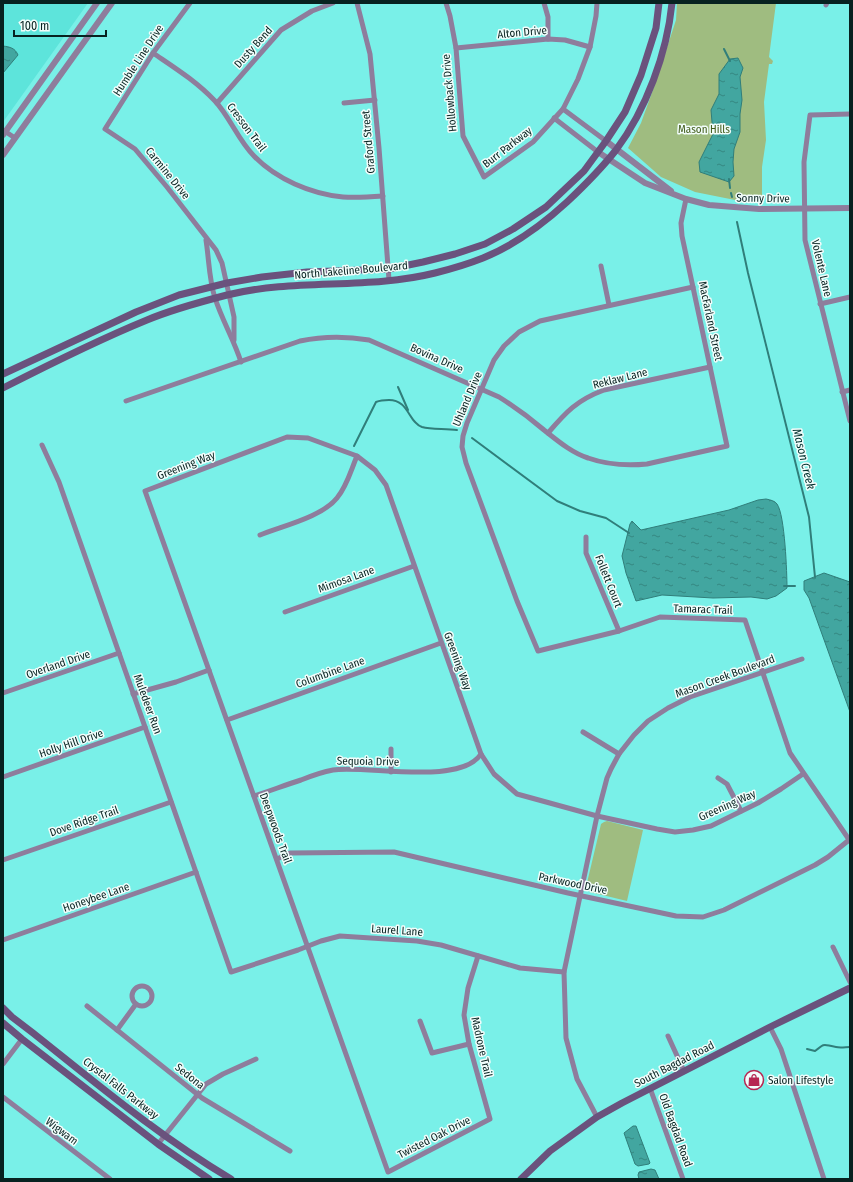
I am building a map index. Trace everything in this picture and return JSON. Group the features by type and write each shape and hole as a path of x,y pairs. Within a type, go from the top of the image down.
{"main road":[{"name":"North Lakeline Boulevard","path":"3,374 136,312 179,295 212,286 262,277 307,272 388,269 455,254 485,244 513,229 546,207 584,171 625,112 641,75 656,28 659,3"},
{"name":"North Lakeline Boulevard","path":"3,388 54,362 147,320 182,307 229,294 267,288 389,280 435,273 484,258 518,240 546,222 577,192 617,149 630,128 652,84 664,44 672,3"},
{"name":"South Bagdad Road","path":"521,1179 550,1151 597,1117 650,1088 850,988"},
{"name":"Crystal Falls Parkway","path":"3,1008 12,1017 164,1136 197,1159 231,1179"},
{"name":"Crystal Falls Parkway","path":"3,1023 158,1144 209,1179"}],"street":[{"path":"15,138 4,132 97,3"},
{"path":"4,152 112,3"},
{"name":"Humble Line Drive","path":"105,129 153,53 190,3"},
{"name":"Dusty Bend","path":"217,103 281,30 312,11 333,3"},
{"name":"Graford Street","path":"357,3 370,54 389,280"},
{"name":"Hollowback Drive","path":"446,3 456,48 462,136 484,178"},
{"path":"544,3 548,17 548,39"},
{"name":"Burr Parkway","path":"484,178 533,142 563,109 578,79 590,47 597,3"},
{"name":"Alton Drive","path":"456,48 548,39 565,40 590,47"},
{"name":"Cresson Trail","path":"153,53 198,84 217,103 254,156 278,175 297,185 322,194 344,197 383,196"},
{"path":"344,103 375,100"},
{"name":"Sonny Drive","path":"563,109 677,196"},
{"name":"Volente Lane","path":"850,114 810,115 804,162 805,240 850,421"},
{"name":"Sonny Drive","path":"554,118 598,152 644,184 686,199 729,208 850,208"},
{"name":"Carmine Drive","path":"105,129 135,148 216,250 222,263 227,283 234,317 234,340 241,362"},
{"name":"MacFarland Street","path":"686,199 681,223 682,236 727,446"},
{"name":"Carmine Drive","path":"206,239 215,298 226,330 234,340"},
{"path":"601,266 609,305"},
{"name":"Uhland Drive","path":"538,651 466,463 462,447 462,436 466,423 494,360 504,346 519,332 540,321 693,287"},
{"path":"820,304 850,298"},
{"name":"Bovina Drive","path":"126,401 300,341 332,336 350,337 369,340 499,397 574,452 587,458 616,465 647,464 727,446"},
{"name":"Reklaw Lane","path":"548,433 565,413 591,395 604,390 710,367"},
{"path":"842,392 850,390"},
{"name":"Greening Way","path":"145,491 287,438 308,438 356,456 375,470 386,485 481,754 494,774 517,794 597,816 662,830 684,832 711,826 781,789 803,774"},
{"name":"Muledeer Run","path":"42,445 59,482 231,972"},
{"path":"260,535 311,516 328,507 337,498 343,488 356,456"},
{"name":"Deepwoods Trail","path":"145,491 388,1172"},
{"name":"Follett Court","path":"586,537 586,553 619,631"},
{"name":"Mimosa Lane","path":"285,612 414,566"},
{"name":"Tamarac Trail","path":"538,651 619,631 660,617 745,620 764,672 790,753 850,841"},
{"name":"Columbine Lane","path":"227,720 441,643"},
{"name":"Overland Drive","path":"3,694 119,653"},
{"name":"Mason Creek Boulevard","path":"597,1117 578,1079 566,1038 564,972 579,895 607,778 619,754 641,728 648,721 668,708 690,697 802,659"},
{"path":"133,694 176,682 209,670"},
{"name":"Holly Hill Drive","path":"3,777 145,727"},
{"path":"583,732 619,754"},
{"path":"391,749 391,772"},
{"name":"Sequoia Drive","path":"254,796 328,771 346,769 391,772 444,771 474,762 481,754"},
{"path":"718,778 727,784 741,811"},
{"name":"Dove Ridge Trail","path":"3,860 171,802"},
{"name":"Parkwood Drive","path":"277,859 290,853 394,852 676,916 703,917 724,910 815,865 850,841"},
{"name":"Honeybee Lane","path":"3,940 196,872"},
{"name":"Laurel Lane","path":"231,972 321,941 348,937 417,941 441,945 520,968 564,972"},
{"path":"834,947 850,982"},
{"name":"Madrone Trail","path":"478,956 465,1006 465,1020 469,1044 490,1119"},
{"path":"143,986 149,988 152,997 149,1003 142,1006 136,1004 132,999 132,992 134,989 136,987 143,986"},
{"path":"117,1030 136,1004"},
{"name":"Sedona","path":"86,1006 202,1098 290,1151"},
{"path":"420,1021 432,1053 469,1044"},
{"path":"770,1027 781,1049 824,1179"},
{"path":"668,1036 684,1071"},
{"path":"3,1064 22,1039"},
{"path":"158,1144 206,1084 223,1074 256,1059"},
{"name":"Old Bagdad Road","path":"650,1088 683,1179"},
{"name":"Wigwam","path":"3,1098 110,1179"},
{"name":"Twisted Oak Drive","path":"388,1172 490,1119"}],"shaded area":[{"path":"3,3 88,3 3,122"}],"green space":[{"name":"Mason Hills","path":"677,3 776,3 769,57 773,61 772,64 769,64 764,102 766,140 762,167 762,200 740,201 695,192 661,177 628,148 641,123 654,87 676,20"},
{"path":"607,821 643,830 627,901 590,892 586,887 601,824"}],"water":[{"path":"3,46 12,48 18,55 3,73"},
{"path":"738,58 743,68 740,77 742,100 740,132 734,149 734,176 729,182 700,172 699,162 713,134 711,110 719,94 719,74 730,59"},
{"path":"766,499 775,502 780,510 785,545 787,588 776,596 767,599 751,597 713,598 662,595 636,601 626,573 622,556 632,521 641,530 729,510 758,500"},
{"path":"824,573 850,582 850,712 809,598 804,590 804,581"},
{"path":"633,1126 636,1126 650,1163 649,1164 638,1166 635,1164 624,1133"},
{"path":"651,1169 655,1170 659,1179 639,1179 639,1172"}],"waterway":[{"name":"Mason Creek","path":"724,49 730,61"},
{"name":"Mason Creek","path":"729,179 730,188"},
{"name":"Mason Creek","path":"731,193 732,197"},
{"name":"Mason Creek","path":"737,222 748,273 809,517 815,577"},
{"path":"398,387 408,410"},
{"path":"354,446 376,402 382,400 396,401 401,404 405,407 414,421 422,427 457,430"},
{"path":"472,438 557,501 580,511 606,518 629,533"},
{"path":"784,586 795,586"},
{"path":"807,1049 815,1051 821,1046 825,1045 850,1047"}],"place":[{"name":"Salon Lifestyle","path":"754,1080"}]}
